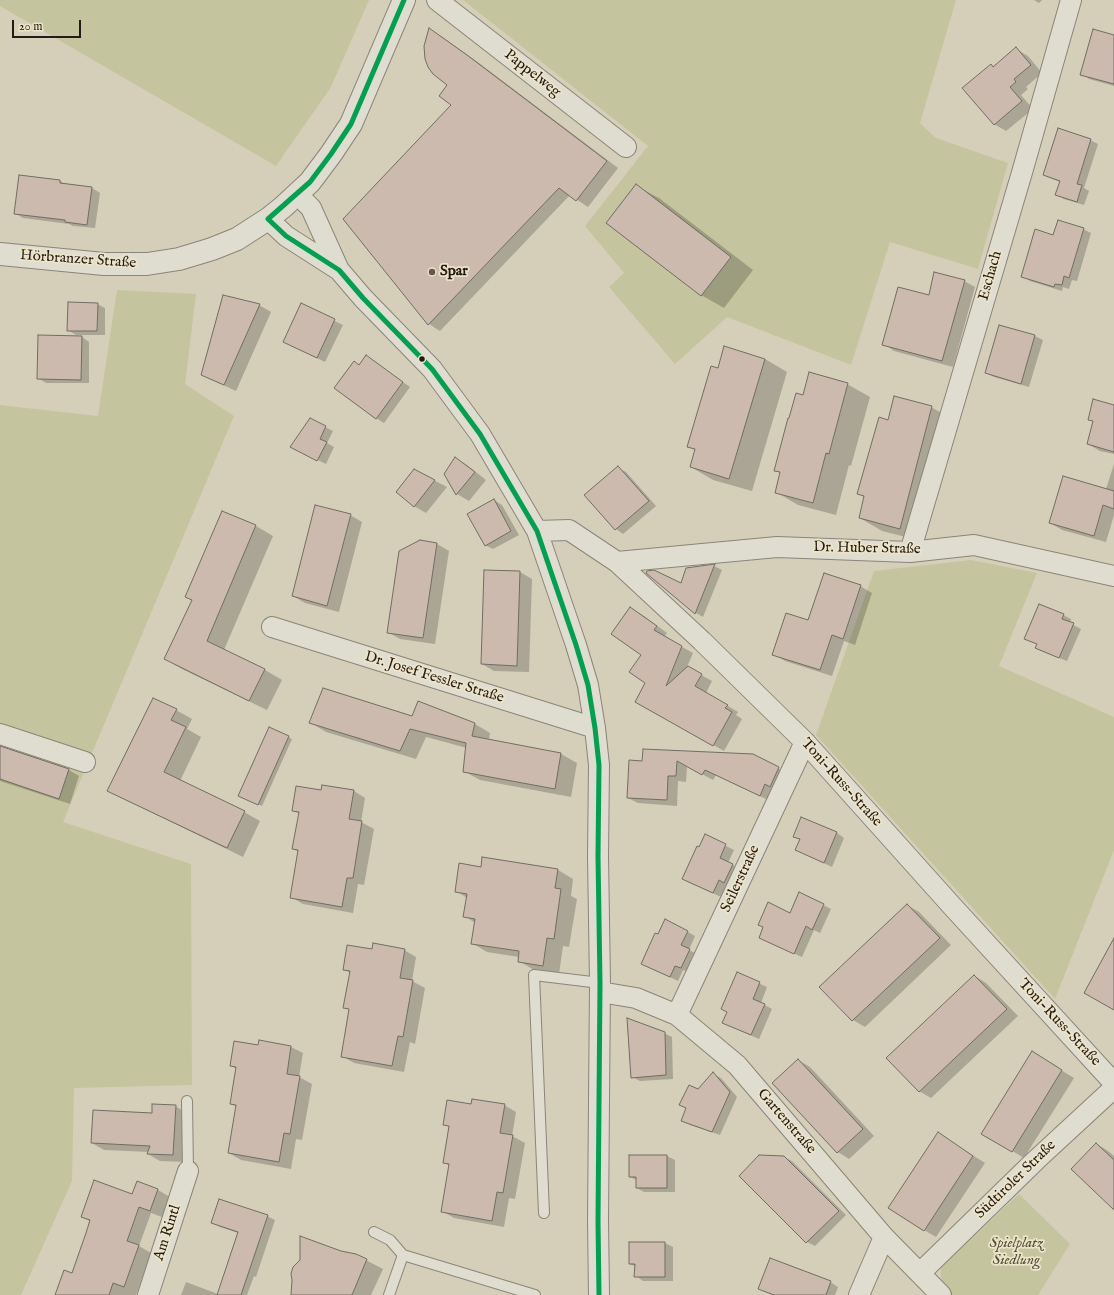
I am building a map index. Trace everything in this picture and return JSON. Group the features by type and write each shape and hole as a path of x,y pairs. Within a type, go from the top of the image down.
{"street":[{"name":"Hörbranzer Straße","path":"0,254 104,264 146,264 179,259 212,249 237,239 268,219 297,194 310,182 331,154 351,124 404,0"},
{"name":"Pappelweg","path":"437,0 626,147"},
{"name":"Eschach","path":"910,552 1071,0"},
{"path":"297,194 311,208 339,270 363,298 437,376 480,434 537,531 576,644 588,685 599,765 599,1295"},
{"path":"268,219 286,236 339,270"},
{"name":"Toni-Russ-Straße","path":"537,531 569,530 617,562 702,641 805,742 1114,1083"},
{"name":"Dr. Huber Straße","path":"617,562 777,547 910,552 974,545 1114,576"},
{"name":"Dr. Josef Fessler Straße","path":"272,627 595,728"},
{"path":"0,734 85,762"},
{"name":"Seilerstraße","path":"677,1015 805,742"},
{"name":"Gartenstraße","path":"600,987 636,998 677,1015 737,1065 884,1237 941,1295"},
{"name":"Südtiroler Straße","path":"920,1273 1036,1160 1114,1088"},
{"name":"Am Rintl","path":"148,1295 188,1171"},
{"path":"859,1295 884,1237"}],"lane":[{"path":"544,1213 534,975 600,987"},
{"path":"187,1101 188,1171"},
{"path":"374,1232 390,1240 403,1255 535,1295"},
{"path":"389,1295 403,1255"}],"green space":[{"path":"0,0 369,0 331,87 276,166 0,6"},
{"path":"463,0 956,0 920,123 936,138 1008,163 978,269 890,242 851,365 727,317 675,364 609,287 624,273 585,226 648,146"},
{"path":"117,290 196,294 185,384 234,416 63,822 191,864 192,1085 74,1088 72,1181 21,1295 0,1295 0,405 98,416"},
{"path":"971,560 1037,573 999,666 1114,717 1114,850 1055,999 816,735 874,571"},
{"name":"Spielplatz Siedlung","path":"1019,1194 1070,1244 1038,1295 951,1295 941,1284 941,1268"}],"building":[{"path":"429,28 607,161 576,201 559,188 428,325 343,219 451,105 439,96 447,85 433,74 425,59 424,46"},
{"path":"1093,29 1114,35 1114,84 1080,75"},
{"path":"1016,47 1031,65 1014,79 1016,82 1010,87 1022,101 994,125 962,88 991,64 993,67"},
{"path":"1058,128 1091,139 1077,184 1082,185 1077,202 1055,195 1060,181 1043,175"},
{"path":"19,175 60,180 60,183 92,187 87,225 65,222 65,220 14,214"},
{"path":"636,184 731,257 701,296 606,223"},
{"path":"1058,220 1084,228 1069,278 1064,276 1062,285 1055,284 1054,287 1021,277 1035,229 1053,235"},
{"path":"934,272 965,280 942,361 882,345 898,287 929,295"},
{"path":"223,295 260,304 224,385 201,375"},
{"path":"68,302 98,303 97,331 67,331"},
{"path":"301,303 335,319 317,358 283,342"},
{"path":"999,325 1035,335 1021,384 985,373"},
{"path":"38,335 82,336 81,380 37,379"},
{"path":"724,346 765,359 729,479 690,467 695,449 687,447 711,366 718,368"},
{"path":"366,355 403,382 376,419 334,388 354,361 359,365"},
{"path":"809,372 848,383 829,454 826,453 813,503 775,493 780,472 774,471 796,393 803,395"},
{"path":"894,396 932,406 900,529 859,518 864,496 857,494 879,417 888,420"},
{"path":"1093,399 1114,405 1114,452 1087,444 1093,421 1088,420"},
{"path":"310,418 326,426 320,439 327,442 317,461 290,447"},
{"path":"455,457 475,472 456,495 444,474"},
{"path":"618,466 649,501 615,530 584,495"},
{"path":"414,469 435,480 414,507 396,492"},
{"path":"1063,476 1114,491 1114,509 1103,505 1094,536 1049,523"},
{"path":"494,499 511,531 485,546 467,514"},
{"path":"315,505 351,514 327,606 292,596"},
{"path":"222,511 256,525 207,641 265,669 249,701 164,659 192,600 185,597"},
{"path":"420,540 437,543 423,638 387,633 399,551"},
{"path":"715,564 695,614 646,573 647,571 654,570 681,583 686,568"},
{"path":"484,570 520,571 517,666 481,664"},
{"path":"824,573 861,585 843,639 832,635 820,670 772,655 786,613 808,620"},
{"path":"1039,604 1064,614 1062,619 1074,623 1059,658 1035,648 1037,644 1024,639"},
{"path":"630,607 657,626 654,630 682,646 666,686 688,666 702,674 695,686 728,705 725,708 732,712 713,746 635,702 645,683 629,672 641,655 611,634"},
{"path":"323,688 412,716 418,701 475,723 472,736 561,753 555,789 463,772 466,743 410,729 400,751 309,723"},
{"path":"153,698 177,709 171,720 186,727 164,772 245,811 227,848 107,791"},
{"path":"269,727 289,736 258,805 238,796"},
{"path":"0,746 69,769 59,799 0,779"},
{"path":"643,749 753,754 779,767 770,787 765,784 760,796 705,770 702,775 677,761 676,776 668,776 667,800 627,798 629,760 642,761"},
{"path":"322,785 354,790 349,819 362,821 353,878 347,878 342,907 290,898 298,850 292,849 299,812 292,811 296,786 321,790"},
{"path":"801,817 837,832 824,863 795,850 800,839 793,837"},
{"path":"705,834 726,844 720,858 733,864 724,883 719,880 713,893 682,879 697,846 699,847"},
{"path":"482,857 558,869 555,888 561,889 554,939 547,938 543,966 518,962 519,951 471,944 475,919 463,917 467,894 455,892 459,863 481,867"},
{"path":"799,892 824,904 812,930 806,926 794,954 759,938 763,927 758,925 768,902 790,913"},
{"path":"907,904 940,938 852,1021 819,987"},
{"path":"665,919 688,931 681,945 690,949 681,968 675,966 670,977 641,964 655,933 658,934"},
{"path":"1114,938 1114,1010 1084,993"},
{"path":"373,943 405,949 400,978 413,980 403,1037 398,1036 392,1066 341,1057 349,1009 343,1008 350,971 343,970 347,945 372,949"},
{"path":"737,972 760,982 753,999 765,1004 751,1035 722,1023 727,1012 721,1009"},
{"path":"974,975 1007,1009 919,1092 886,1058"},
{"path":"627,1018 665,1032 666,1075 631,1078"},
{"path":"259,1040 291,1046 287,1074 300,1076 290,1134 284,1133 279,1162 228,1153 236,1105 230,1104 236,1067 230,1066 234,1041 258,1045"},
{"path":"1032,1051 1062,1070 1012,1152 981,1134"},
{"path":"798,1059 863,1129 837,1153 772,1083"},
{"path":"713,1072 730,1092 712,1132 681,1121 686,1108 679,1105 689,1085 698,1089"},
{"path":"472,1099 505,1104 500,1133 513,1135 503,1193 497,1192 492,1221 441,1212 449,1164 443,1163 449,1126 443,1125 447,1100 471,1104"},
{"path":"152,1104 176,1105 173,1155 147,1154 150,1146 91,1143 93,1110 152,1113"},
{"path":"938,1132 973,1156 924,1231 888,1208"},
{"path":"1096,1143 1114,1160 1114,1210 1071,1169"},
{"path":"629,1155 667,1155 667,1188 636,1188 636,1177 629,1177"},
{"path":"759,1155 784,1156 839,1211 806,1243 739,1176"},
{"path":"94,1180 132,1194 137,1181 158,1189 150,1211 139,1207 127,1241 139,1245 124,1287 113,1283 109,1295 55,1295 64,1270 72,1273 86,1233 90,1220 81,1217"},
{"path":"219,1199 268,1215 241,1295 217,1295 238,1232 211,1223"},
{"path":"300,1236 367,1259 352,1295 291,1295 291,1274 293,1267 300,1260"},
{"path":"629,1242 665,1242 665,1277 634,1277 635,1264 629,1264"},
{"path":"770,1258 831,1281 826,1295 774,1295 758,1289"}],"transit line":[{"path":"404,0 351,124 310,182 268,219 286,236 339,270 363,298 432,369 480,434 537,531 576,645 588,685 599,765 599,1295"}],"place":[{"name":"Spar","path":"432,272"}]}
